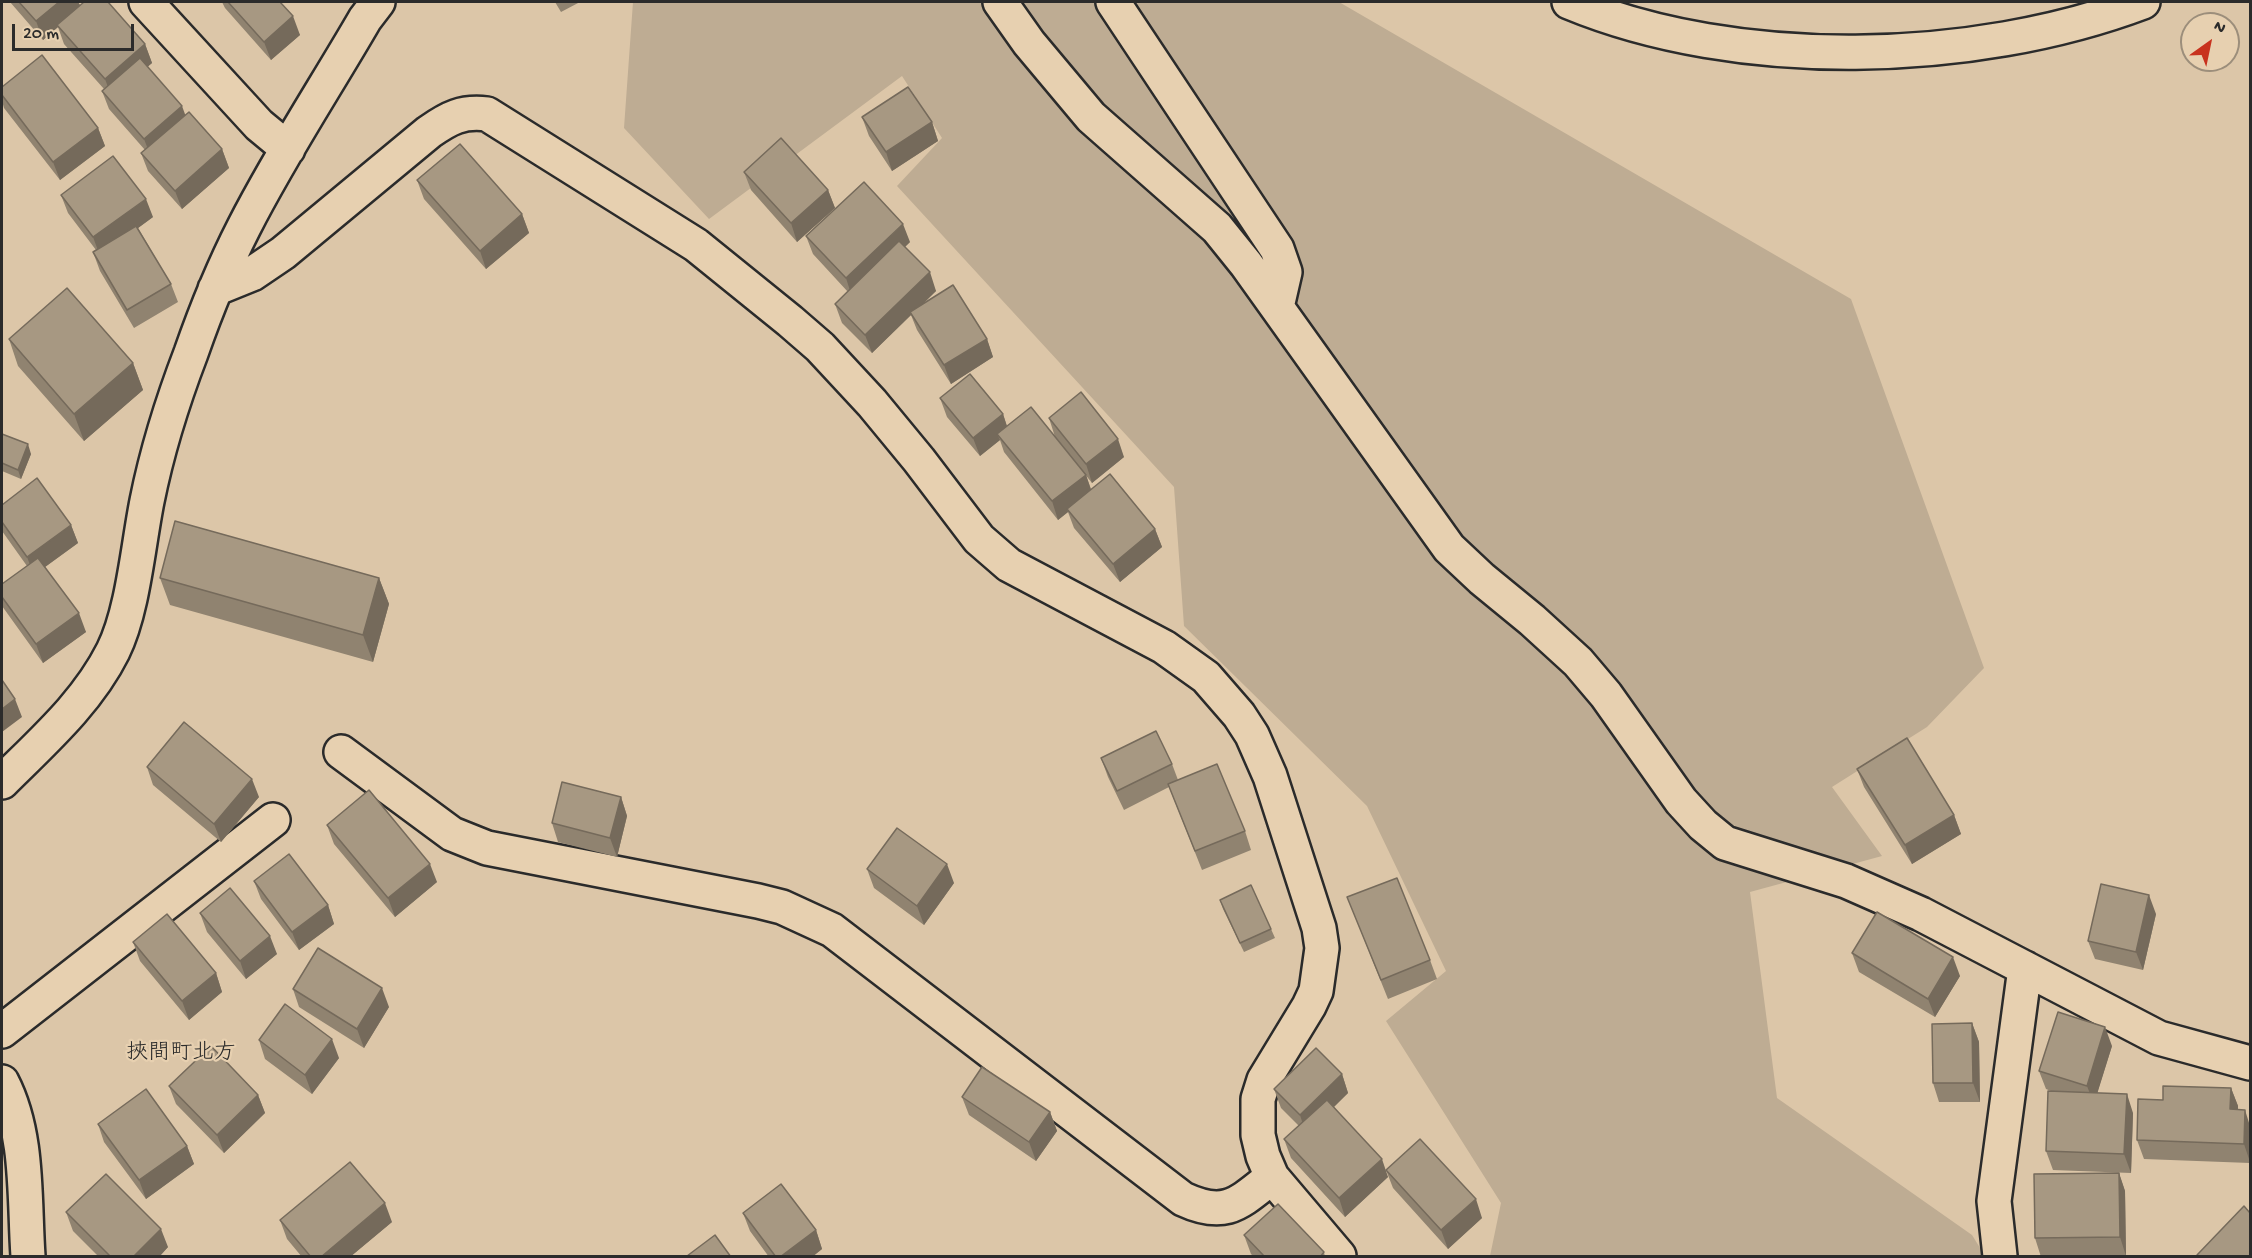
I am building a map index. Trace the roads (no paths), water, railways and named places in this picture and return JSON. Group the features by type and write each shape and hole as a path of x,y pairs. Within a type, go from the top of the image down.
{"street":[{"path":"146,2 259,125 288,149"},
{"path":"1000,2 1029,43 1091,117 1217,228 1277,307 1449,548 1578,662 1606,695 1681,801 1703,825 1725,843 1846,881 1921,914 2159,1038 2250,1063"},
{"path":"1113,2 1276,249 1285,272 1277,307"},
{"path":"1569,2 1627,22 1676,34 1738,45 1863,52 1998,39 2089,19 2143,2"},
{"path":"2,782 72,711 97,679 113,651 127,607 148,498 164,437 190,354 215,289 244,227 364,7"},
{"path":"215,289 252,274 275,258 429,132 447,120 470,112 487,114 696,245 741,279 820,347 872,403 979,539 991,551 1027,576 1164,647 1206,677 1226,699 1252,735 1270,776 1319,928 1322,948 1316,991 1267,1074 1258,1099 1258,1135 1263,1156 1272,1177 1339,1257"},
{"path":"341,752 452,834 471,843 782,906 832,930 1183,1199 1200,1207 1214,1209 1242,1201 1272,1177"},
{"path":"2,1031 273,820"},
{"path":"2000,1257 1994,1201 2025,968"},
{"path":"2,1082 14,1107 19,1133 28,1257"}],"district":[{"name":"挾間町北方","path":"181,1055"}]}
